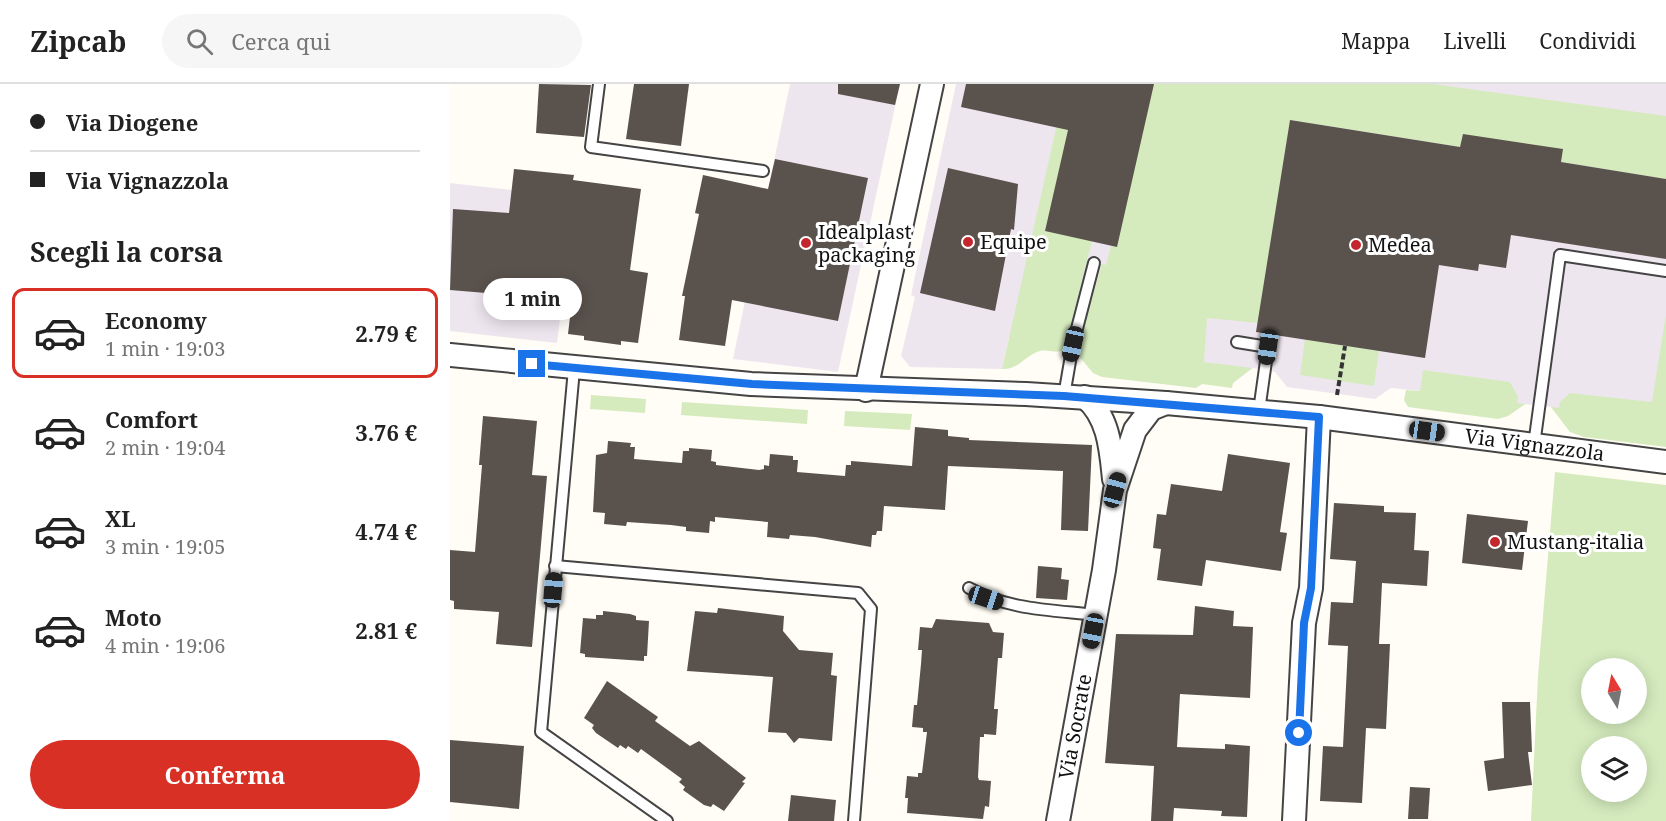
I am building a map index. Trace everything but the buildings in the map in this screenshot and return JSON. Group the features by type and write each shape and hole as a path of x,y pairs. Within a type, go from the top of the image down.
{"street":[{"path":"866,390 932,84"},
{"name":"Via Vignazzola","path":"450,355 720,382 866,390 1074,396 1166,402 1319,417 1666,462"},
{"name":"Via Socrate","path":"1074,396 1097,407 1102,418 1109,446 1115,490"},
{"name":"Via Socrate","path":"1058,821 1096,615 1115,490 1135,430 1151,410 1166,402"},
{"path":"1294,821 1304,623 1311,588 1319,417"}],"lane":[{"path":"599,84 591,147 763,171"},
{"path":"1534,446 1560,255 1666,272"},
{"path":"1074,396 1073,344 1094,263"},
{"path":"1237,342 1268,347 1259,411"},
{"path":"574,369 541,732 667,821"},
{"path":"555,566 858,593 871,609 854,821"},
{"path":"969,588 986,598 1008,605 1096,615"}],"path":[{"path":"1336,401 1345,346"}],"shaded area":[{"path":"790,84 900,84 838,372 733,359"},
{"path":"956,84 1666,84 1666,437 1565,424 1551,407 1525,404 1508,416 1450,394 1391,388 1375,399 1287,387 1275,372 1253,368 1233,383 1106,348 1009,337 1002,369 910,367 901,356 915,297 911,295"},
{"path":"450,183 575,197 557,343 450,331"}],"green space":[{"path":"1066,84 1092,241 1064,350 1040,351 1018,365 1002,369"},
{"path":"1154,84 1433,84 1666,116 1666,179 1561,162 1463,134 1460,147 1290,120 1258,323 1207,318 1204,362 1252,368 1233,383 1232,388 1202,384 1196,388 1102,377 1093,373 1078,355 1079,345 1102,264 1106,265"},
{"path":"1666,314 1666,447 1584,437 1570,432 1551,407 1559,408 1560,402 1570,393 1652,402"},
{"path":"1305,339 1379,351 1374,386 1300,375"},
{"path":"1423,370 1510,382 1518,397 1517,403 1525,404 1508,416 1498,419 1408,407 1404,400 1406,390 1420,391"},
{"path":"591,395 646,399 645,413 590,409"},
{"path":"682,402 808,410 807,424 681,415"},
{"path":"845,411 912,414 910,430 844,426"},
{"path":"1555,472 1666,485 1666,821 1531,821 1538,676"}],"place":[{"name":"Equipe","path":"968,242"},
{"name":"Idealplast packaging","path":"806,243"},
{"name":"Medea","path":"1356,245"},
{"name":"Mustang-italia","path":"1495,542"}],"route":[{"path":"532,364 632,375 752,384 1064,396 1166,402 1319,417 1311,588 1304,623 1299,733"}]}
